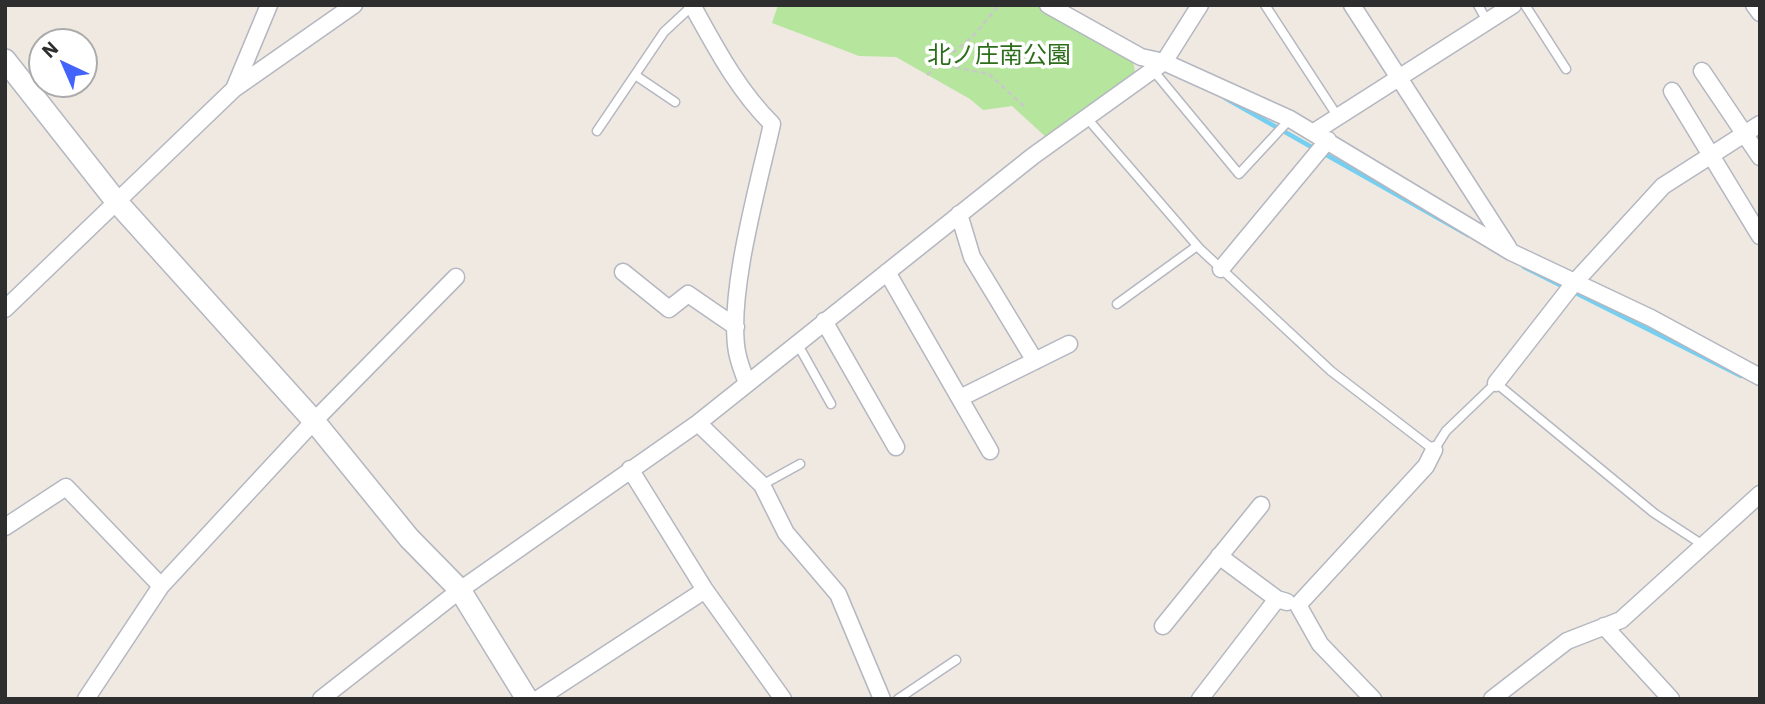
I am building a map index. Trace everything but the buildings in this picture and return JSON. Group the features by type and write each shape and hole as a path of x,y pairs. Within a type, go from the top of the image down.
{"street":[{"path":"234,89 269,5"},
{"path":"6,306 234,89 354,5"},
{"path":"692,5 730,73 751,103 772,124 750,226 736,327 737,352 747,383"},
{"path":"1048,5 1141,57 1290,119 1511,252 1651,318 1760,377"},
{"path":"331,696 460,590 698,424 959,214 1158,65 1200,5"},
{"path":"1352,5 1511,252"},
{"path":"1221,270 1338,117 1513,5"},
{"path":"1755,5 1760,13"},
{"path":"5,60 116,201 314,421 409,538 460,590 527,699"},
{"path":"1702,71 1760,158"},
{"path":"1672,91 1760,236"},
{"path":"1496,383 1574,283 1663,186 1760,124"},
{"path":"959,214 972,257 1035,361"},
{"path":"623,272 669,309 688,294 736,327"},
{"path":"887,272 990,451"},
{"path":"86,699 161,586 314,421 456,277"},
{"path":"824,321 896,447"},
{"path":"960,398 1069,344"},
{"path":"698,424 762,485 786,533 838,594 882,699"},
{"path":"1298,605 1426,466 1434,450"},
{"path":"630,469 705,590 783,699"},
{"path":"5,527 66,487 161,586"},
{"path":"1492,699 1567,641 1621,620 1760,494"},
{"path":"1163,626 1261,505"},
{"path":"1219,556 1277,598 1298,605 1320,645 1373,699"},
{"path":"537,699 705,590"},
{"path":"1200,699 1277,598"},
{"path":"1604,626 1671,699"}],"lane":[{"path":"597,131 664,32 692,5"},
{"path":"1265,5 1338,117"},
{"path":"1478,5 1487,21"},
{"path":"1525,5 1566,69"},
{"path":"1158,65 1239,174 1290,119"},
{"path":"635,75 675,102"},
{"path":"1086,117 1197,246 1221,270 1331,371 1434,450 1446,431 1496,383 1654,513 1703,545"},
{"path":"1117,304 1197,246"},
{"path":"797,343 831,404"},
{"path":"762,485 800,464"},
{"path":"898,699 956,660"}],"path":[{"path":"927,75 975,34 999,5"},
{"path":"939,64 989,74 1025,107"}],"green space":[{"name":"北ノ庄南公園","path":"778,5 1035,5 1133,60 1135,72 1048,139 1012,106 983,110 970,99 896,57 859,56 772,23"}],"waterway":[{"path":"1225,98 1315,149"},
{"path":"1323,153 1468,235"},
{"path":"1524,267 1741,376"}]}
